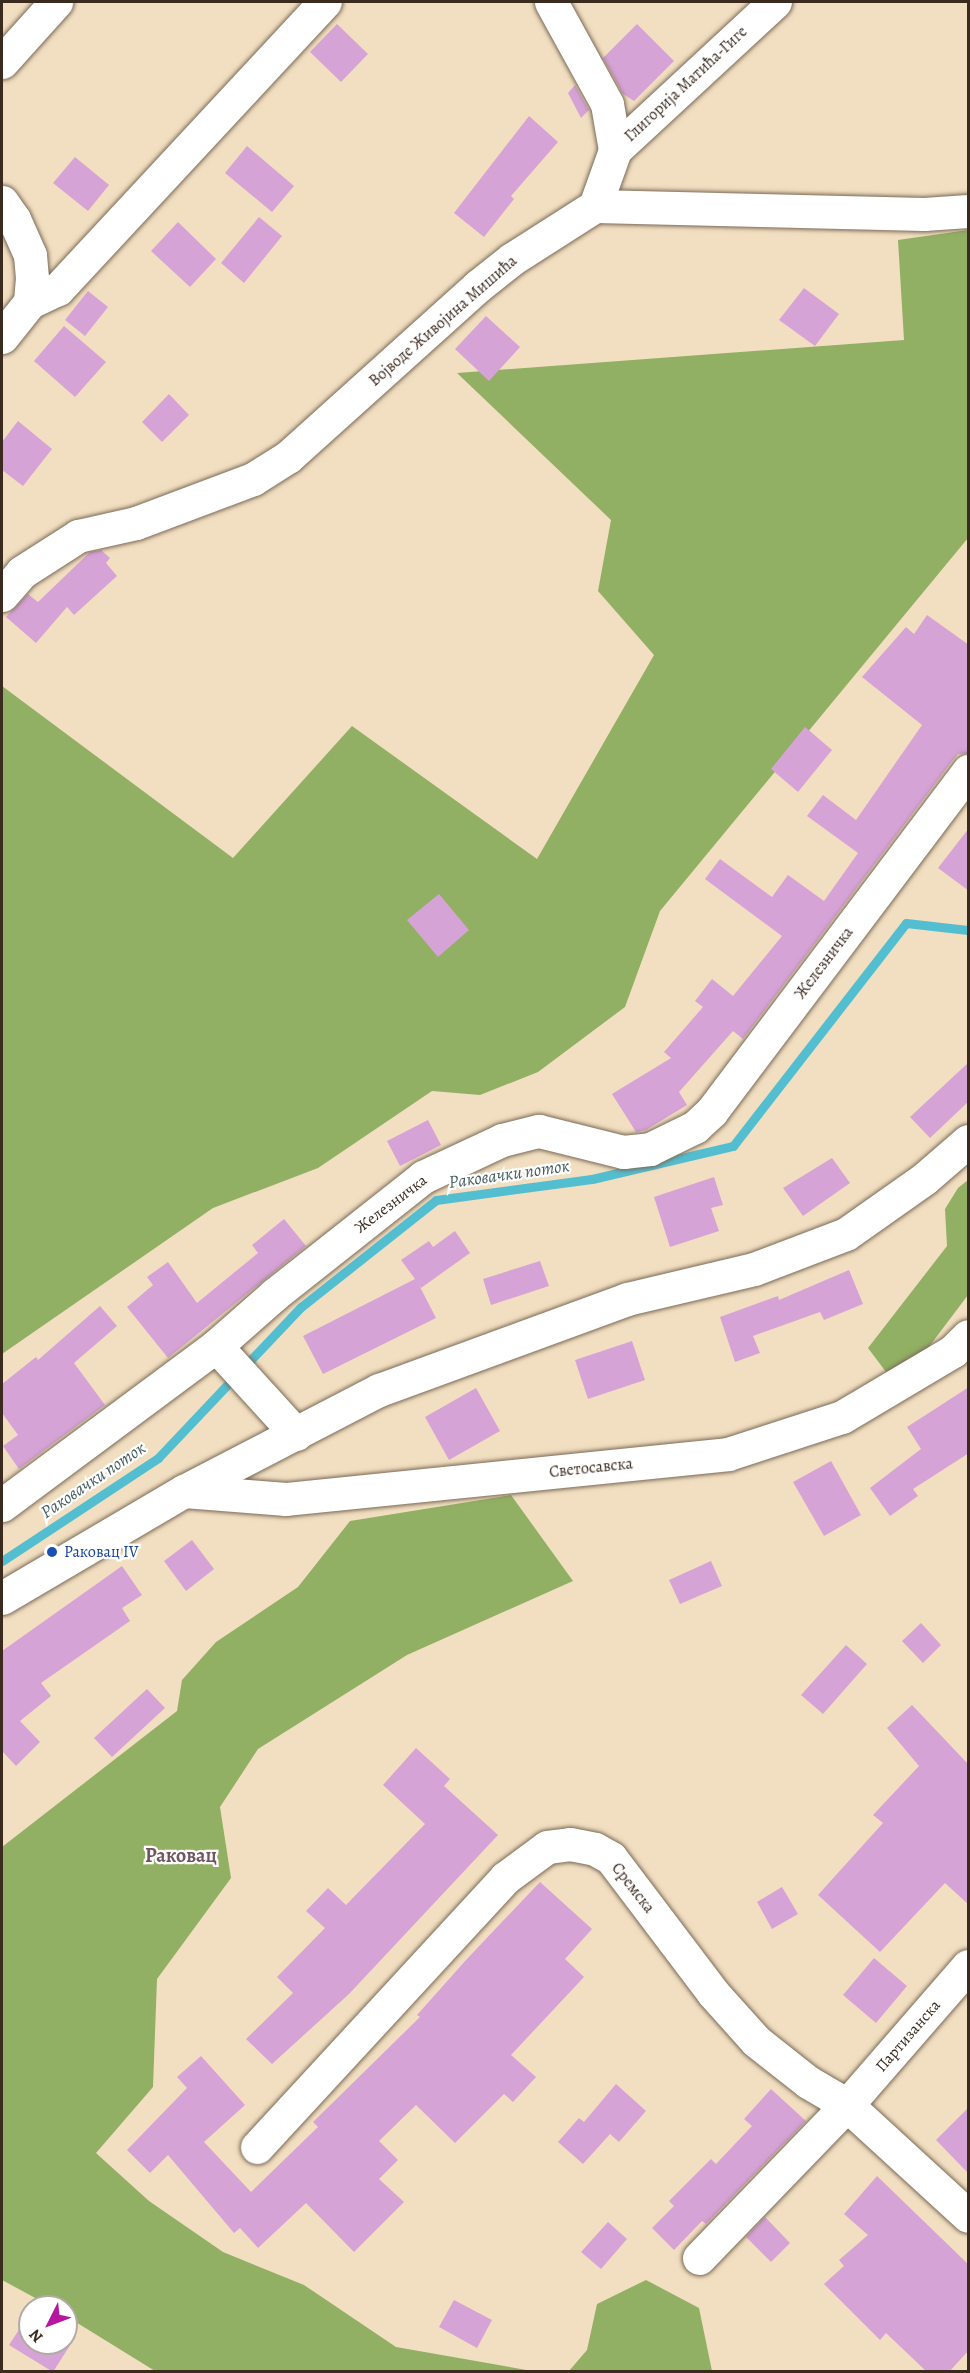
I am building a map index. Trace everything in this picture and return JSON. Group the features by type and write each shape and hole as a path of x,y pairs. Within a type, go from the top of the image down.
{"street":[{"path":"2,62 56,2"},
{"path":"2,337 30,302 58,288 325,2"},
{"path":"551,2 607,104 615,150"},
{"name":"Глигорија Матића-Гиге","path":"595,207 615,150 775,2"},
{"path":"2,202 14,219 30,255 30,302"},
{"path":"595,207 924,214 969,211"},
{"name":"Војводе Живојина Мишића","path":"2,595 22,572 78,536 136,523 253,479 288,457 478,286 512,259 595,207"},
{"name":"Железничка","path":"2,1505 216,1346 275,1294 423,1177 492,1145 539,1131 623,1152 651,1149 695,1128 712,1111 969,771"},
{"path":"2,1598 184,1491 380,1390 496,1345 627,1299 754,1269 846,1234 924,1179 969,1141"},
{"name":"Светосавска","path":"184,1491 286,1499 728,1454 842,1417 944,1357 969,1335"},
{"path":"216,1346 296,1434"},
{"name":"Сремска","path":"257,2147 505,1878 547,1848 570,1844 595,1849 610,1858 713,1993 756,2041 808,2082 847,2105 969,2216"},
{"name":"Партизанска","path":"847,2105 969,1966"},
{"path":"699,2258 847,2105"}],"green space":[{"path":"968,230 968,538 660,911 625,1007 538,1072 480,1095 432,1091 318,1168 213,1208 2,1354 2,686 233,858 352,726 537,859 654,655 598,591 611,520 457,373 904,340 898,240"},
{"path":"968,1180 968,1295 919,1360 886,1372 868,1348 947,1246 945,1209 958,1188"},
{"path":"511,1495 573,1581 407,1655 258,1749 220,1807 231,1878 157,1979 153,2087 96,2153 149,2201 223,2252 304,2285 396,2347 532,2371 155,2371 78,2323 78,2295 30,2295 2,2280 2,1847 177,1711 182,1680 216,1642 298,1587 350,1521"},
{"path":"646,2280 699,2308 712,2371 569,2371 587,2350 597,2304"}],"building":[{"path":"337,24 368,54 341,82 310,52"},
{"path":"637,24 674,61 634,101 623,94 603,58"},
{"path":"575,85 589,110 581,118 568,93"},
{"path":"529,116 558,142 511,196 514,199 484,237 454,213"},
{"path":"247,146 294,186 272,212 225,173"},
{"path":"75,157 109,185 88,211 53,183"},
{"path":"259,217 282,236 244,283 221,263"},
{"path":"178,222 216,259 190,287 151,251"},
{"path":"804,288 839,314 815,346 779,320"},
{"path":"88,291 108,307 85,336 65,320"},
{"path":"486,316 520,347 489,381 455,349"},
{"path":"64,326 106,362 75,397 34,361"},
{"path":"169,394 189,415 162,442 142,422"},
{"path":"18,421 52,449 23,486 2,470 2,442"},
{"path":"101,550 110,558 106,563 117,576 74,615 67,607 36,643 6,617 28,594 38,602 90,552"},
{"path":"927,615 969,645 969,753 958,754 953,760 743,1039 733,1031 679,1092 687,1105 646,1130 636,1132 612,1094 671,1058 664,1052 703,1007 695,1001 712,979 733,996 782,936 705,879 720,859 772,897 788,875 824,901 858,853 807,816 823,795 856,820 922,725 862,677 906,627 914,634"},
{"path":"805,727 832,750 798,792 771,769"},
{"path":"969,828 969,891 938,868"},
{"path":"439,894 469,930 438,957 407,920"},
{"path":"969,1062 969,1101 930,1138 910,1117"},
{"path":"428,1120 441,1145 400,1166 387,1141"},
{"path":"832,1158 850,1183 803,1216 783,1188"},
{"path":"714,1177 723,1205 711,1208 719,1231 670,1247 654,1197"},
{"path":"284,1219 306,1246 168,1358 127,1307 153,1285 147,1277 168,1262 197,1303 258,1253 252,1245"},
{"path":"455,1231 470,1253 421,1288 419,1285 436,1318 323,1374 303,1336 415,1279 401,1260 429,1241 433,1247"},
{"path":"540,1261 549,1286 491,1305 483,1279"},
{"path":"849,1270 863,1304 824,1320 820,1312 753,1336 760,1353 735,1362 720,1317 778,1296 779,1300"},
{"path":"100,1306 117,1326 74,1363 105,1405 19,1469 3,1446 18,1435 2,1413 2,1384 36,1357 38,1360"},
{"path":"632,1341 645,1380 588,1399 575,1360"},
{"path":"969,1387 969,1453 913,1489 918,1496 890,1516 870,1488 921,1449 907,1427"},
{"path":"476,1388 500,1431 449,1460 425,1417"},
{"path":"831,1461 861,1515 824,1536 793,1482"},
{"path":"192,1540 214,1569 186,1591 164,1561"},
{"path":"711,1561 722,1586 680,1604 669,1580"},
{"path":"122,1566 142,1595 122,1608 130,1621 41,1683 51,1696 20,1721 40,1742 16,1766 2,1751 2,1651"},
{"path":"921,1623 941,1645 923,1663 902,1641"},
{"path":"846,1645 867,1664 823,1714 801,1695"},
{"path":"147,1689 165,1708 112,1757 94,1738"},
{"path":"912,1705 969,1765 969,1905 945,1883 880,1952 818,1895 883,1823 873,1815 919,1766 887,1728"},
{"path":"416,1748 450,1779 444,1786 498,1835 349,1994 272,2064 246,2039 293,1993 277,1977 325,1928 306,1911 328,1888 346,1905 425,1824 383,1785"},
{"path":"540,1882 592,1929 565,1959 584,1977 511,2055 536,2077 513,2102 504,2094 455,2143 416,2105 379,2141 398,2160 379,2179 404,2202 354,2252 306,2203 258,2248 240,2228 234,2233 168,2155 150,2173 127,2150 187,2088 177,2077 201,2056 245,2105 204,2142 251,2192 318,2127 313,2122 420,2017 417,2015"},
{"path":"782,1887 798,1914 772,1929 757,1902"},
{"path":"874,1958 907,1986 876,2023 843,1995"},
{"path":"616,2084 646,2111 619,2142 610,2134 583,2164 558,2142 579,2118 584,2122"},
{"path":"771,2089 806,2121 706,2224 702,2221 674,2250 652,2228 674,2206 669,2201 711,2159 716,2164 752,2126 744,2119"},
{"path":"969,2107 969,2174 936,2140"},
{"path":"877,2176 969,2265 969,2350 949,2372 927,2372 886,2333 880,2340 824,2284 844,2266 839,2260 868,2235 844,2214"},
{"path":"765,2217 790,2243 771,2262 746,2237"},
{"path":"608,2222 627,2239 601,2269 581,2252"},
{"path":"454,2300 492,2320 477,2348 439,2327"},
{"path":"18,2331 18,2351 9,2345"},
{"path":"25,2355 64,2355 53,2372"}],"waterway":[{"name":"Раковачки поток","path":"2,1561 158,1458 301,1307 436,1200 592,1179 733,1146 906,923 968,930"}],"place":[{"name":"Раковац IV","path":"52,1552"}],"district":[{"name":"Раковац","path":"181,1855"}]}
